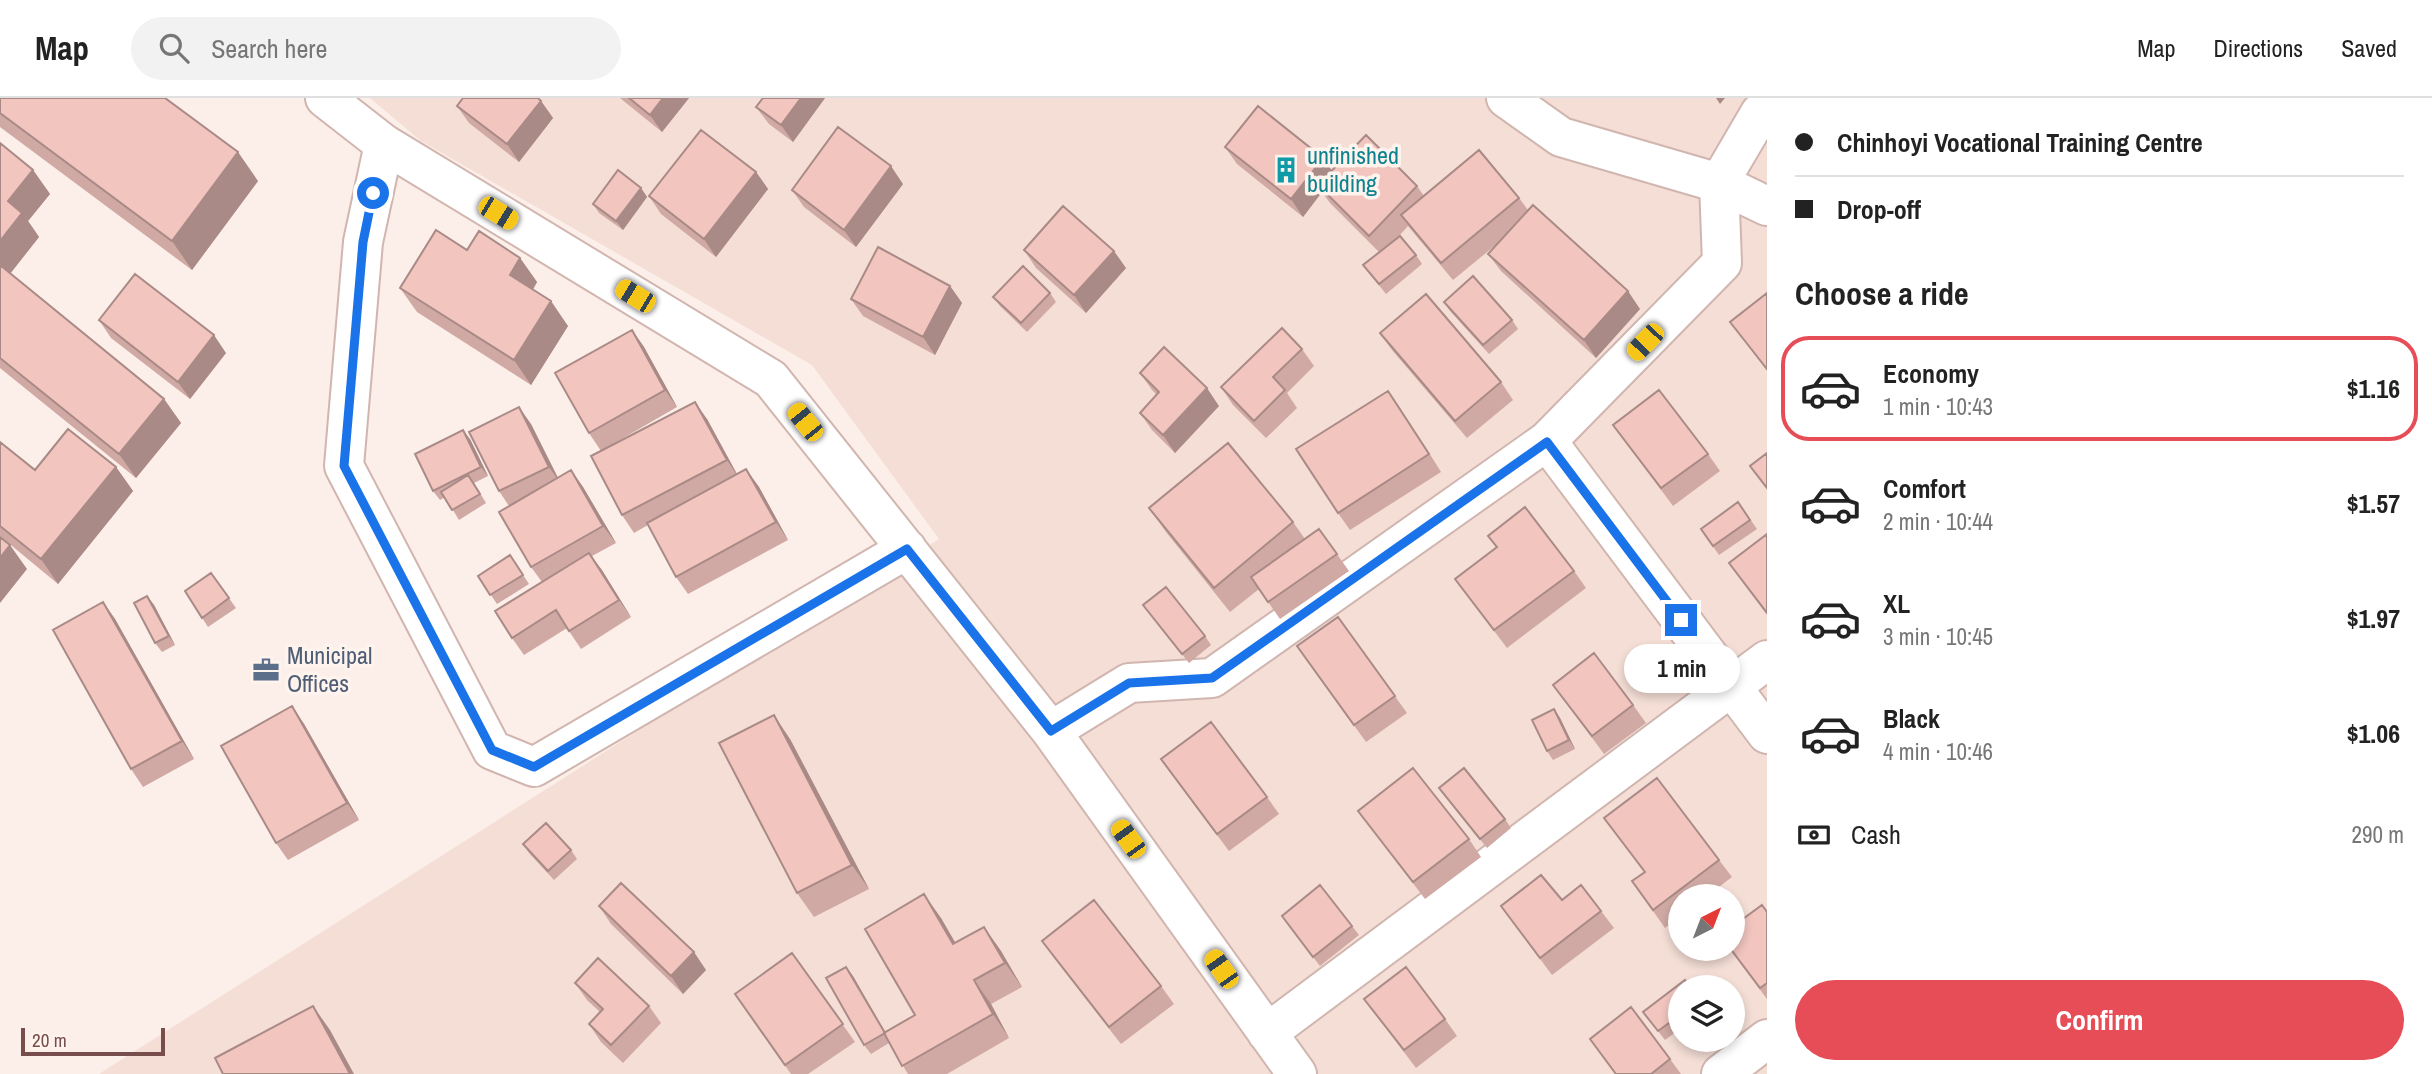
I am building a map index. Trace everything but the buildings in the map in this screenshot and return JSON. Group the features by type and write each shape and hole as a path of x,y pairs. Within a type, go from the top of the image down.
{"street":[{"path":"325,98 384,144 771,379 1051,731 1297,1074"},
{"path":"1506,98 1561,137 1719,183 1767,206"},
{"path":"1051,731 1129,683 1212,678 1547,442 1722,263 1719,183 1760,113 1767,108"},
{"path":"384,144 363,242 344,466 492,750 534,767 907,549"},
{"path":"1547,442 1767,734"},
{"path":"1267,1033 1767,660"},
{"path":"1721,1074 1767,1040"}],"shaded area":[{"path":"370,98 1767,98 1767,1074 99,1074 939,539 812,365 421,141"}],"place":[{"name":"unfinished building","path":"1286,170"},
{"name":"Municipal Offices","path":"266,670"}],"route":[{"path":"373,193 363,242 344,466 492,750 534,767 907,549 1051,731 1129,683 1212,678 1547,442 1681,620"}]}
